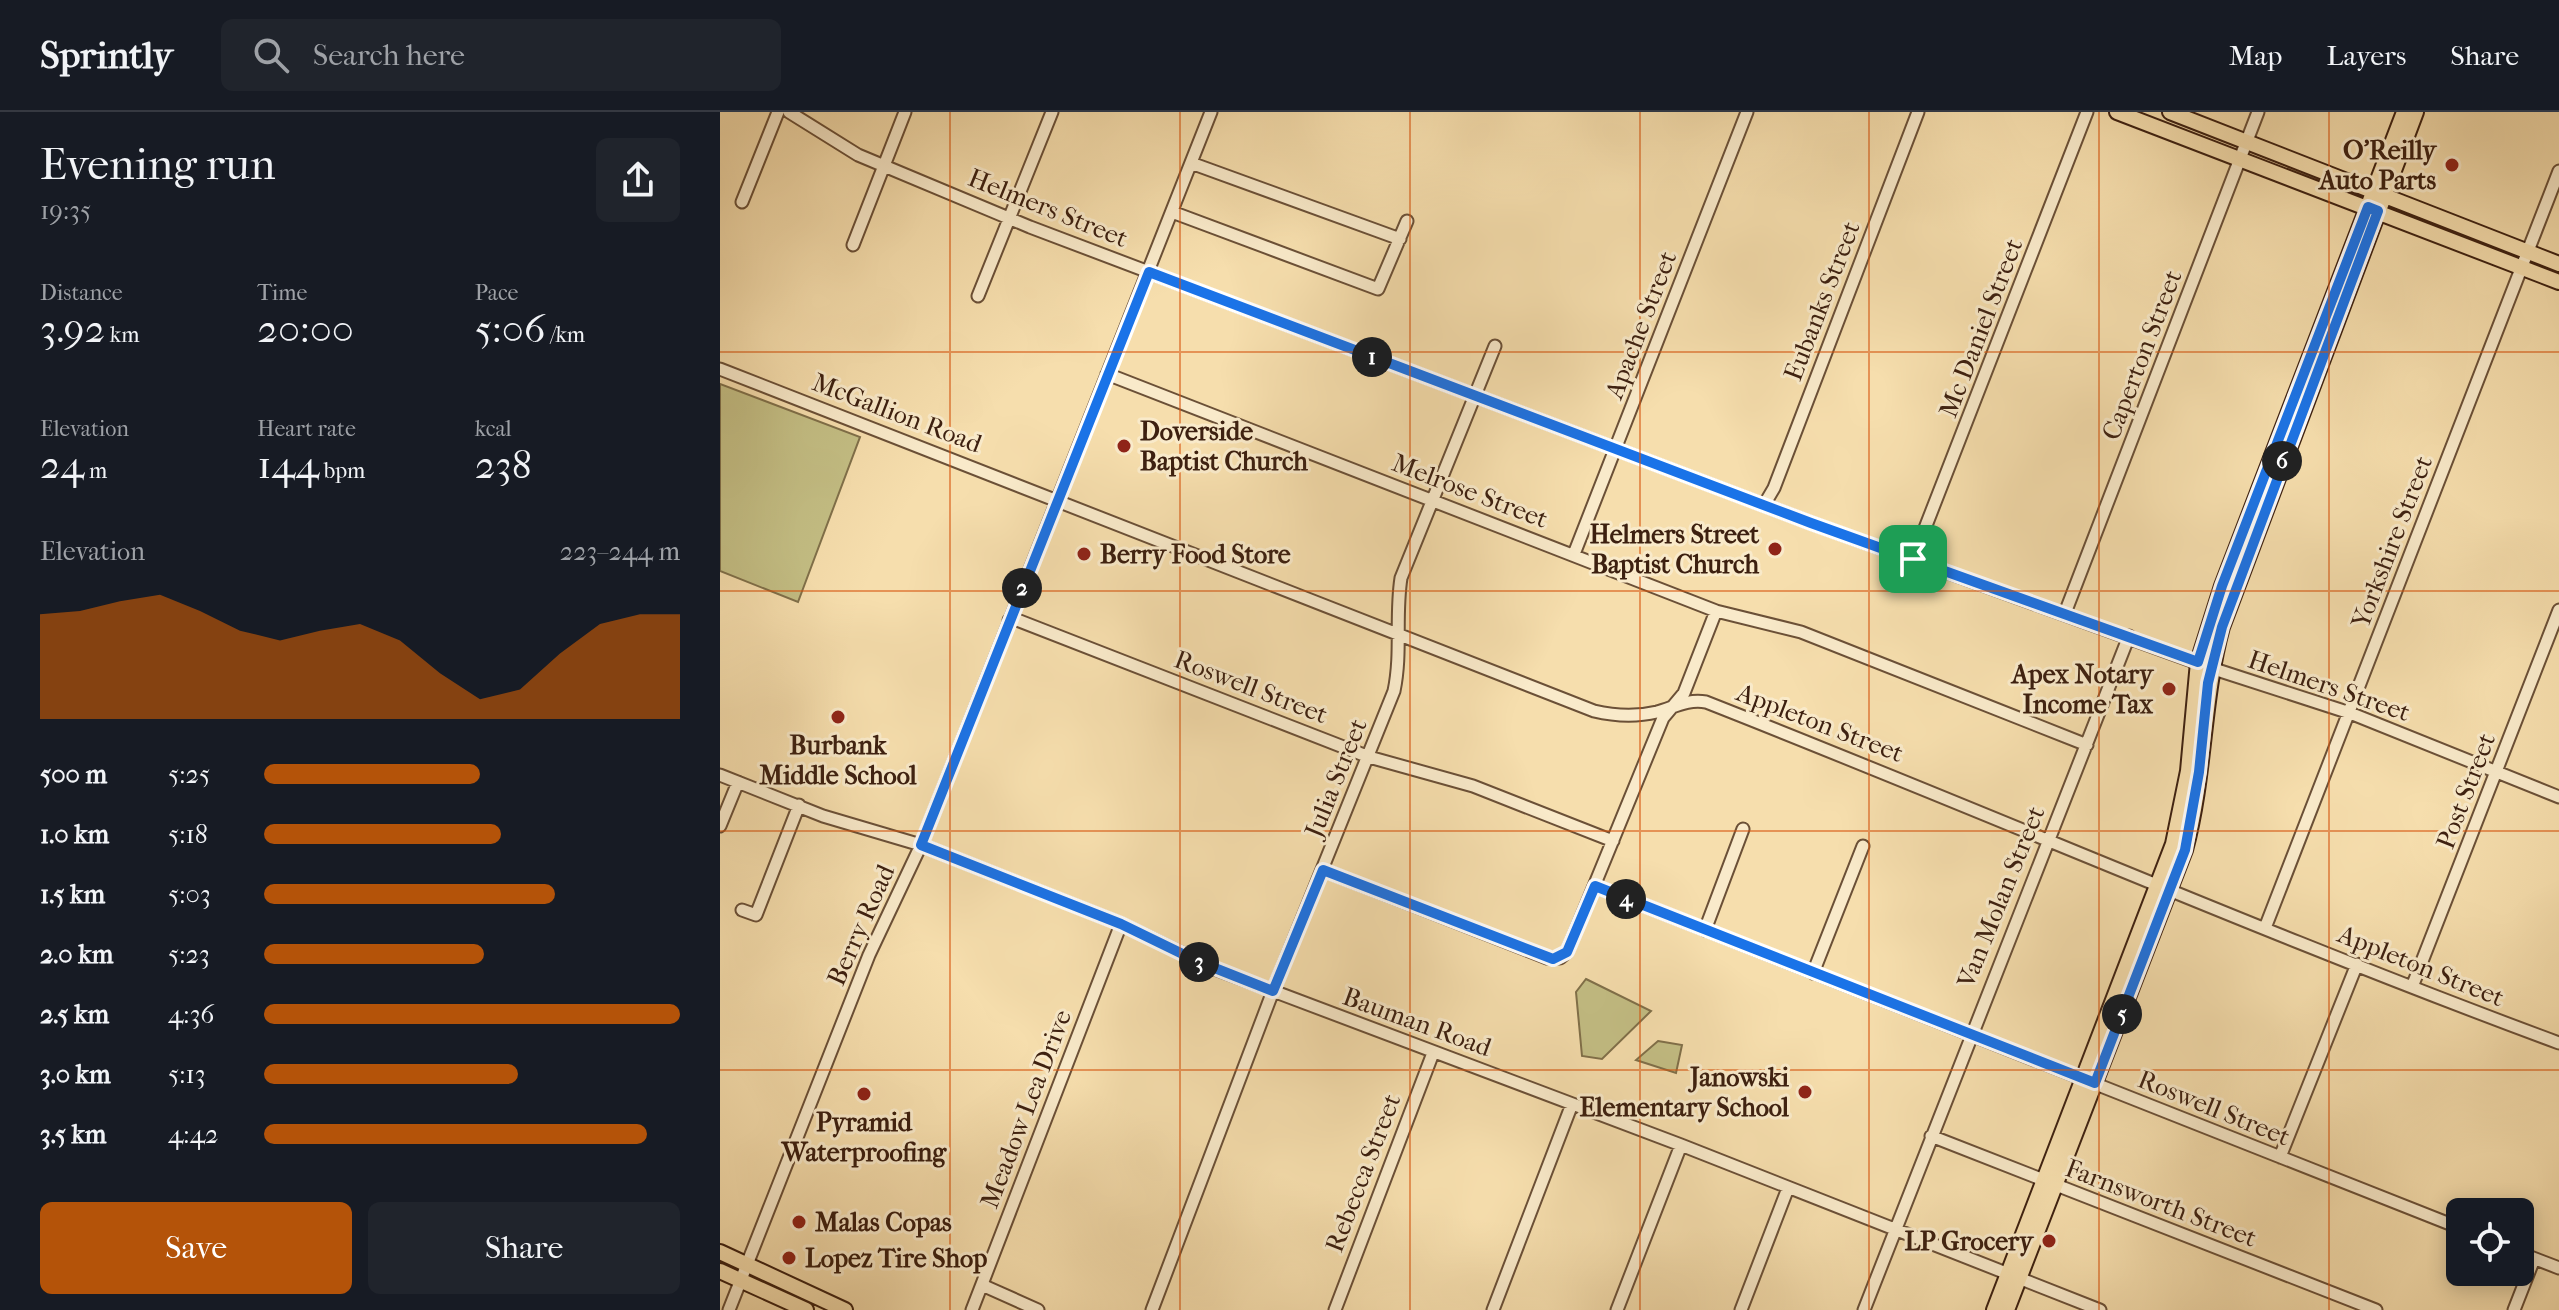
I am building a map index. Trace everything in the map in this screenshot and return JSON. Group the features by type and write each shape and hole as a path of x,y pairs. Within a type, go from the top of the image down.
{"main road":[{"path":"2117,112 2559,282"},
{"path":"2170,112 2559,264"},
{"path":"1994,1310 2014,1274 2164,888 2189,838 2204,665 2248,533 2373,209 2404,112"},
{"path":"2378,194 2416,112"},
{"path":"2445,237 2451,222"},
{"path":"720,1252 845,1310"},
{"path":"720,1271 806,1310"},
{"path":"2007,1310 2014,1274"}],"street":[{"path":"742,202 778,112"},
{"name":"Helmers Street","path":"789,112 858,155 1149,272 1764,505 2204,665 2350,713 2559,797"},
{"path":"853,245 905,112"},
{"path":"978,296 1052,112"},
{"name":"Berry Road","path":"729,1310 869,955 921,845 1211,112"},
{"name":"Apache Street","path":"1574,554 1747,112"},
{"name":"Eubanks Street","path":"1764,505 1774,488 1918,112"},
{"name":"Mc Daniel Street","path":"1913,559 2087,112"},
{"name":"Caperton Street","path":"2065,613 2258,112"},
{"path":"1191,163 1400,239"},
{"name":"Yorkshire Street","path":"2265,928 2559,171"},
{"path":"1172,212 1374,289 1381,287 1407,221"},
{"name":"Julia Street","path":"1152,1310 1273,991 1394,691 1400,662 1401,578 1495,346"},
{"name":"McGallion Road","path":"720,369 1057,500"},
{"name":"Melrose Street","path":"1107,374 1716,611 1801,632 2087,745"},
{"path":"1057,500 1594,711 1627,716 1661,715 1676,706 1687,696 1716,611"},
{"name":"Post Street","path":"2412,987 2559,610"},
{"name":"Roswell Street","path":"1009,620 1017,620 1369,757 1473,786 1613,841"},
{"name":"Van Molan Street","path":"1864,1310 2129,636"},
{"path":"1400,662 1404,653 1424,645"},
{"name":"Appleton Street","path":"1687,696 1959,801 2047,842 2559,1043"},
{"path":"1323,870 1547,958 1560,958 1567,952 1595,886 1661,715"},
{"name":"Bauman Road","path":"720,775 823,816 921,845 1121,924 1197,961 1273,991 1681,1145 2100,1310"},
{"path":"720,826 738,782"},
{"path":"742,910 756,915 799,805"},
{"path":"1705,930 1743,829"},
{"path":"1813,973 1863,846"},
{"name":"Roswell Street","path":"1595,886 2446,1222"},
{"name":"Meadow Lea Drive","path":"972,1310 1121,924"},
{"path":"2280,1157 2357,964"},
{"name":"Rebecca Street","path":"1335,1310 1433,1053"},
{"path":"1493,1310 1572,1104"},
{"name":"Farnsworth Street","path":"1931,1136 2376,1310"},
{"path":"1617,1310 1681,1145"},
{"path":"1741,1310 1788,1188"},
{"path":"2534,1259 2559,1268"},
{"path":"982,1285 1038,1310"},
{"path":"2514,1310 2523,1286"}],"shaded area":[{"path":"720,384 860,437 798,602 720,571"},
{"path":"1586,979 1651,1011 1602,1059 1582,1056 1576,992"},
{"path":"1658,1041 1682,1045 1676,1073 1636,1060"}],"place":[{"name":"O'Reilly Auto Parts","path":"2452,165"},
{"name":"Doverside Baptist Church","path":"1124,446"},
{"name":"Helmers Street Baptist Church","path":"1775,549"},
{"name":"Berry Food Store","path":"1084,554"},
{"name":"Apex Notary Income Tax","path":"2169,689"},
{"name":"Burbank Middle School","path":"838,717"},
{"name":"Janowski Elementary School","path":"1805,1092"},
{"name":"Pyramid Waterproofing","path":"864,1094"},
{"name":"Malas Copas","path":"799,1222"},
{"name":"LP Grocery","path":"2049,1241"},
{"name":"Lopez Tire Shop","path":"789,1258"}],"route":[{"path":"2368,207 2378,211 2224,619 2208,683 2192,824 2185,850 2095,1083 1595,886 1567,952 1553,959 1323,870 1273,991 1197,961 1121,924 921,845 1149,272 1913,559 2198,662 2222,586 2368,207"}]}
